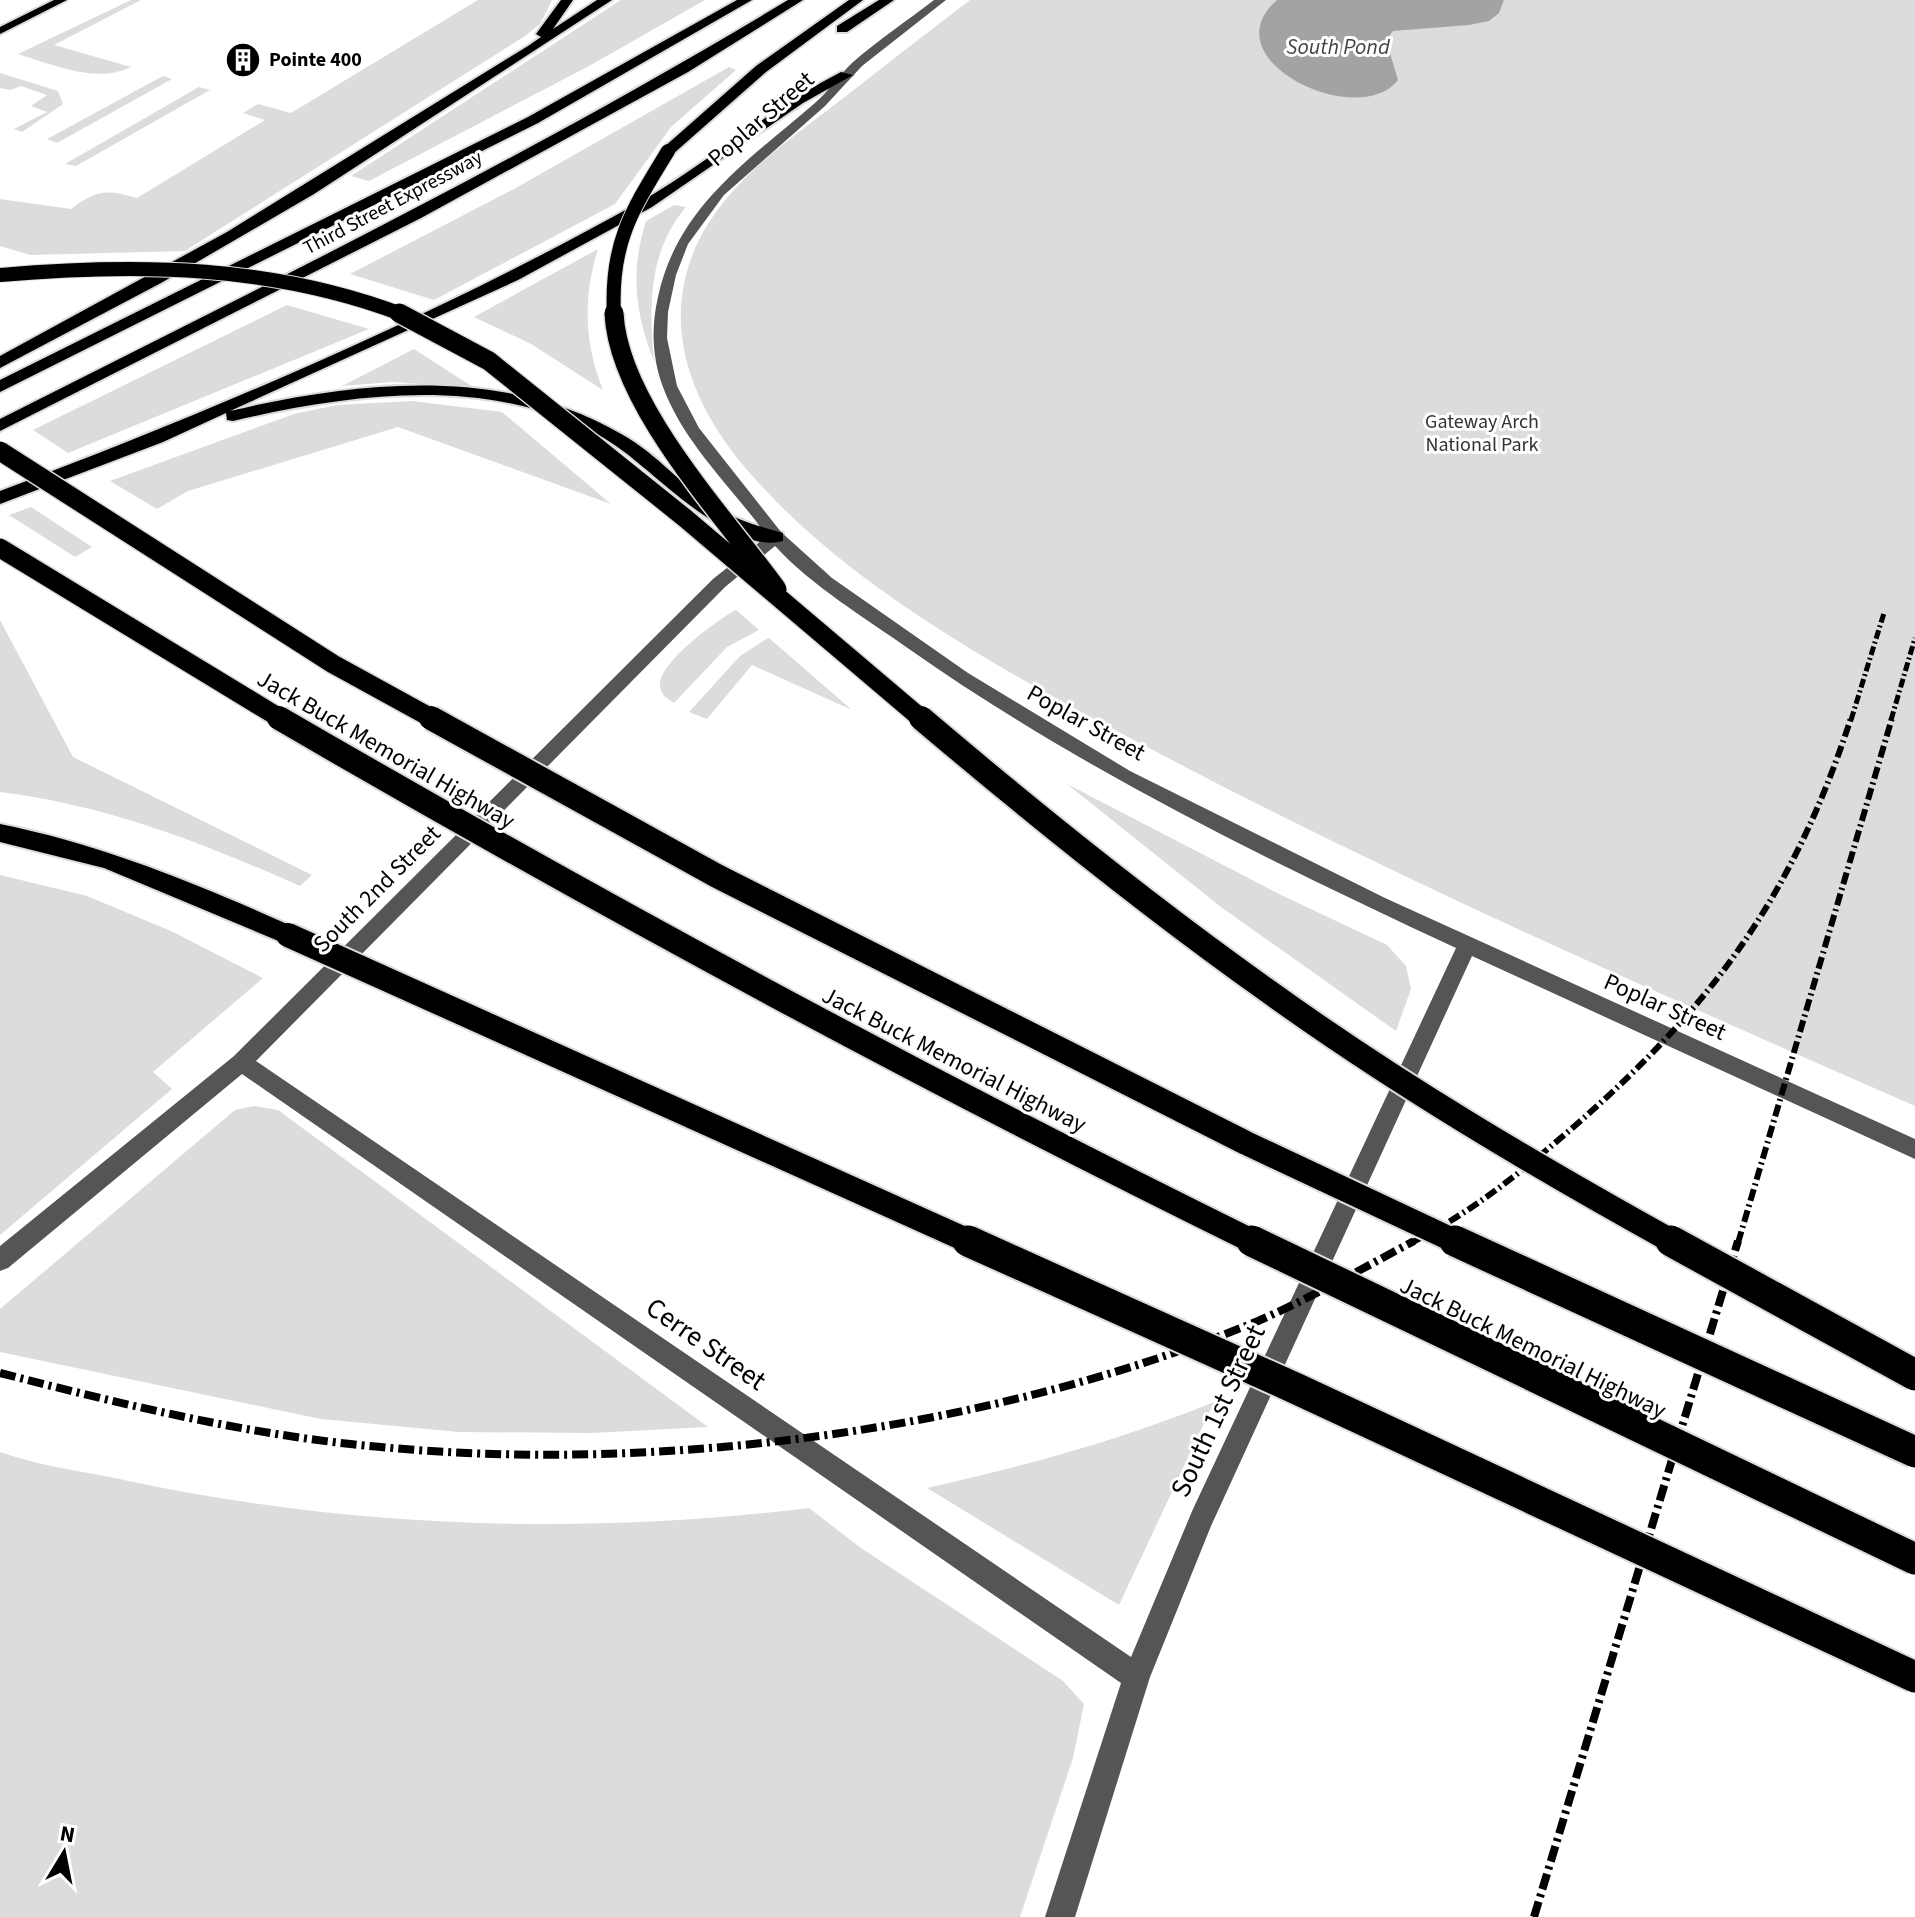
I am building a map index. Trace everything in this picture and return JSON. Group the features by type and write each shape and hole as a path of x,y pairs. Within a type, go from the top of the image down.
{"highway":[{"path":"528,50 559,15 567,0"},
{"path":"0,363 269,216 606,0"},
{"name":"Third Street Expressway","path":"0,387 477,149 676,42 746,0"},
{"name":"Third Street Expressway","path":"0,426 416,215 635,96 797,0"},
{"path":"794,614 635,390 613,333 611,278 623,223 668,151 720,102 857,0"},
{"path":"720,102 888,0"},
{"path":"0,498 157,438 437,312 579,243 673,187 798,100 846,75"},
{"path":"0,275 77,268 194,270 301,284 407,316 489,361 1098,862 1268,992 1448,1112 1674,1245 1915,1375"},
{"path":"157,438 242,414 343,394 419,392 499,399 580,419 653,464 724,521 776,537"},
{"name":"Jack Buck Memorial Highway","path":"0,451 333,664 717,876 1246,1143 1580,1300 1915,1452"},
{"name":"Jack Buck Memorial Highway","path":"0,548 269,716 523,861 839,1033 1189,1212 1643,1432 1915,1559"},
{"path":"0,833 57,843 130,867 288,935 1283,1382 1915,1677"}],"main road":[{"path":"0,31 62,0"}],"street":[{"name":"Poplar Street","path":"941,0 846,75 819,106 734,173 705,206 672,269 662,310 660,345 669,384 699,443 766,518 776,537 869,612 1008,710 1318,877 1915,1149"},
{"name":"South 2nd Street","path":"0,1260 241,1062 719,583 776,537"},
{"name":"South 1st Street","path":"1060,1917 1136,1677 1202,1518 1467,945"},
{"name":"Cerre Street","path":"241,1062 1136,1677"}],"green space":[{"path":"131,0 141,0 54,45 131,67 104,74 89,73 18,54"},
{"path":"478,0 552,0 540,24 525,36 185,251 30,255 0,246 0,199 71,209 102,193 137,198 265,120 243,113 258,104 291,113"},
{"path":"621,0 705,0 589,66 369,181 351,176"},
{"name":"Gateway Arch National Park","path":"970,0 1915,0 1915,1106 1626,978 1339,845 1043,691 933,625 880,589 830,551 784,509 743,465 713,423 701,400 685,352 681,301 696,246 711,219 750,173"},
{"path":"729,67 736,70 671,127 615,204 434,300 350,274 514,189"},
{"path":"0,73 58,91 63,104 22,132 14,129 47,112 31,106 47,95 21,86 10,90 0,88"},
{"path":"163,76 172,79 57,143 47,139"},
{"path":"199,87 210,90 76,166 65,164"},
{"path":"674,205 686,207 664,242 654,280 654,361 639,309 638,257 646,221"},
{"path":"598,249 590,285 588,320 592,355 603,390 531,344 474,317"},
{"path":"287,305 369,329 68,453 33,430"},
{"path":"414,349 473,387 392,382 342,386"},
{"path":"412,401 502,412 611,504 398,427 188,491 157,509 110,481 294,414 337,405"},
{"path":"31,507 92,547 75,557 9,515"},
{"path":"736,610 759,630 727,647 674,703 668,699 662,693 660,684 670,664 704,632"},
{"path":"0,620 73,757 312,875 300,886 227,855 116,816 0,792"},
{"path":"769,638 852,710 752,665 707,719 689,712 740,656"},
{"path":"1067,784 1279,894 1387,945 1406,966 1411,989 1396,1031 1221,907"},
{"path":"0,875 87,896 171,931 263,978 153,1072 172,1089 0,1235"},
{"path":"254,1106 278,1110 708,1427 591,1433 459,1432 321,1419 0,1352 0,1309 235,1110"},
{"path":"1214,1402 1119,1605 927,1488 1072,1451"},
{"path":"0,1452 46,1465 208,1496 293,1509 379,1517 551,1524 724,1517 809,1508 861,1548 1063,1681 1084,1704 1073,1758 1020,1917 0,1917"}],"water":[{"name":"South Pond","path":"1277,0 1504,0 1499,13 1489,21 1393,31 1386,40 1398,80 1379,94 1353,97 1324,93 1297,82 1275,65 1261,45 1261,23"}],"railway":[{"path":"1851,720 1884,613"},
{"path":"1891,720 1915,638"},
{"path":"1411,1243 1477,1203 1557,1141 1626,1079 1709,989 1776,891 1804,838 1829,781 1851,718"},
{"path":"1738,1243 1892,718"},
{"path":"0,1373 189,1418 333,1442 489,1454 600,1454 713,1448 827,1435 939,1416 1049,1390 1156,1359 1258,1321 1414,1241"},
{"path":"1534,1917 1738,1241"}],"place":[{"name":"Pointe 400","path":"243,60"}]}
